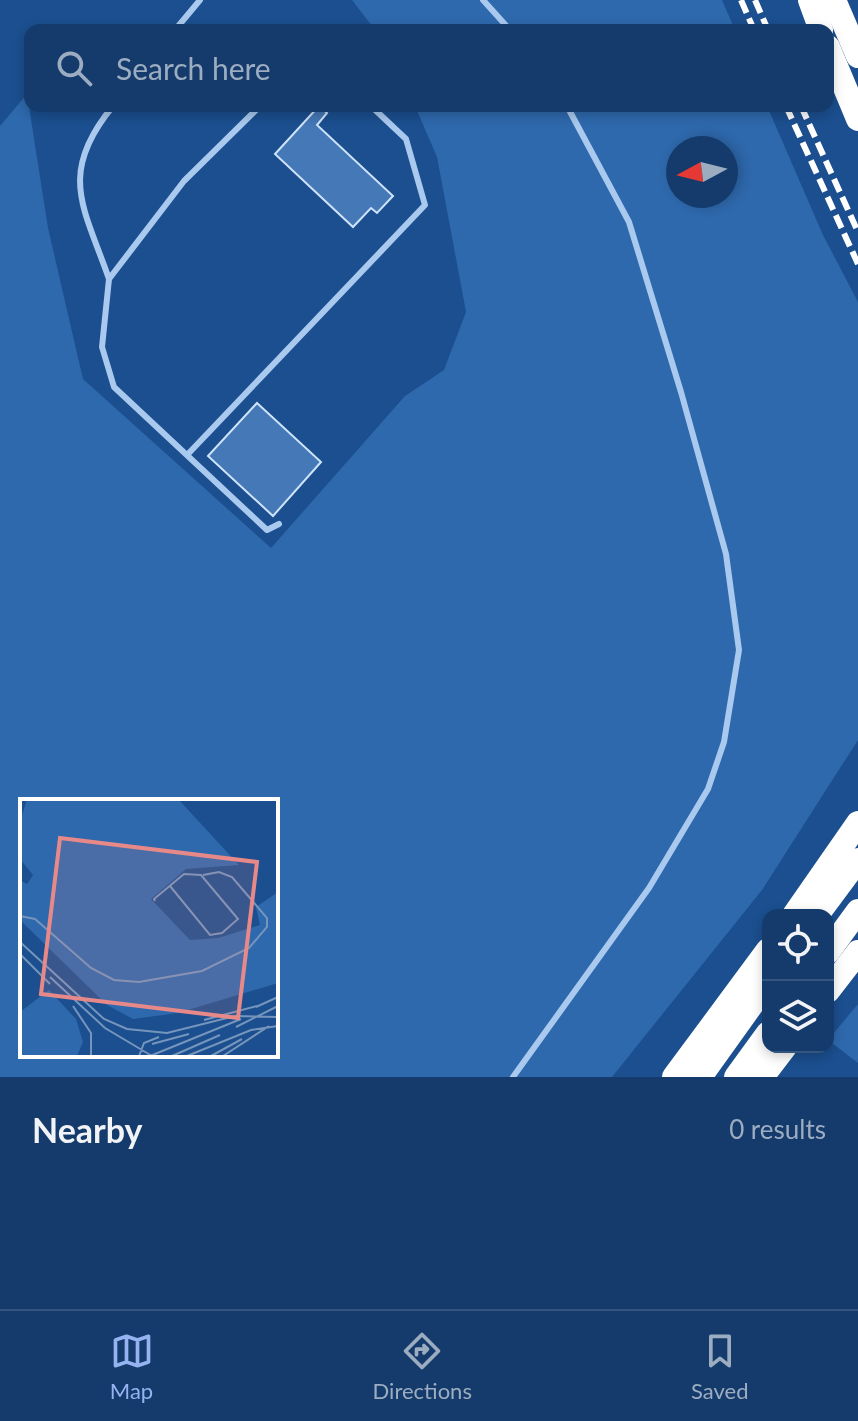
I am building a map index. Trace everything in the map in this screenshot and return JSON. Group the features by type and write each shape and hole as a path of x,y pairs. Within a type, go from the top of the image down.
{"highway":[{"path":"810,0 819,24"},
{"path":"849,17 858,56"},
{"path":"834,61 858,119"},
{"path":"798,909 858,823"},
{"path":"821,909 858,860"},
{"path":"834,944 858,911"},
{"path":"834,983 858,952"},
{"path":"674,1077 762,958"},
{"path":"700,1077 762,990"},
{"path":"736,1077 762,1041"},
{"path":"762,1077 780,1053"}],"lane":[{"path":"180,24 200,0"},
{"path":"483,0 505,24"},
{"path":"108,112 98,124 86,149 79,175 79,197 109,279 102,347 114,387 267,530 279,524"},
{"path":"109,279 184,181 254,112"},
{"path":"188,454 425,205 406,139 377,112"},
{"path":"513,1077 649,888 708,789 724,742 739,650 726,554 629,222 570,112"}],"shaded area":[{"path":"352,0 722,0 732,24 370,24"},
{"path":"24,98 24,112 30,112 48,228 83,379 271,548 405,396 444,370 466,312 437,157 418,112 770,112 823,235 858,302 858,740 762,890 612,1077 0,1077 0,126"},
{"path":"858,1004 858,1063 834,1045 834,1033"}],"building":[{"path":"314,112 326,112 317,125 393,196 377,213 371,208 353,227 275,154"},
{"path":"257,403 321,462 273,516 208,456"}],"railway":[{"path":"741,0 751,24"},
{"path":"755,0 765,24"},
{"path":"789,112 858,264"},
{"path":"804,112 858,232"}]}
